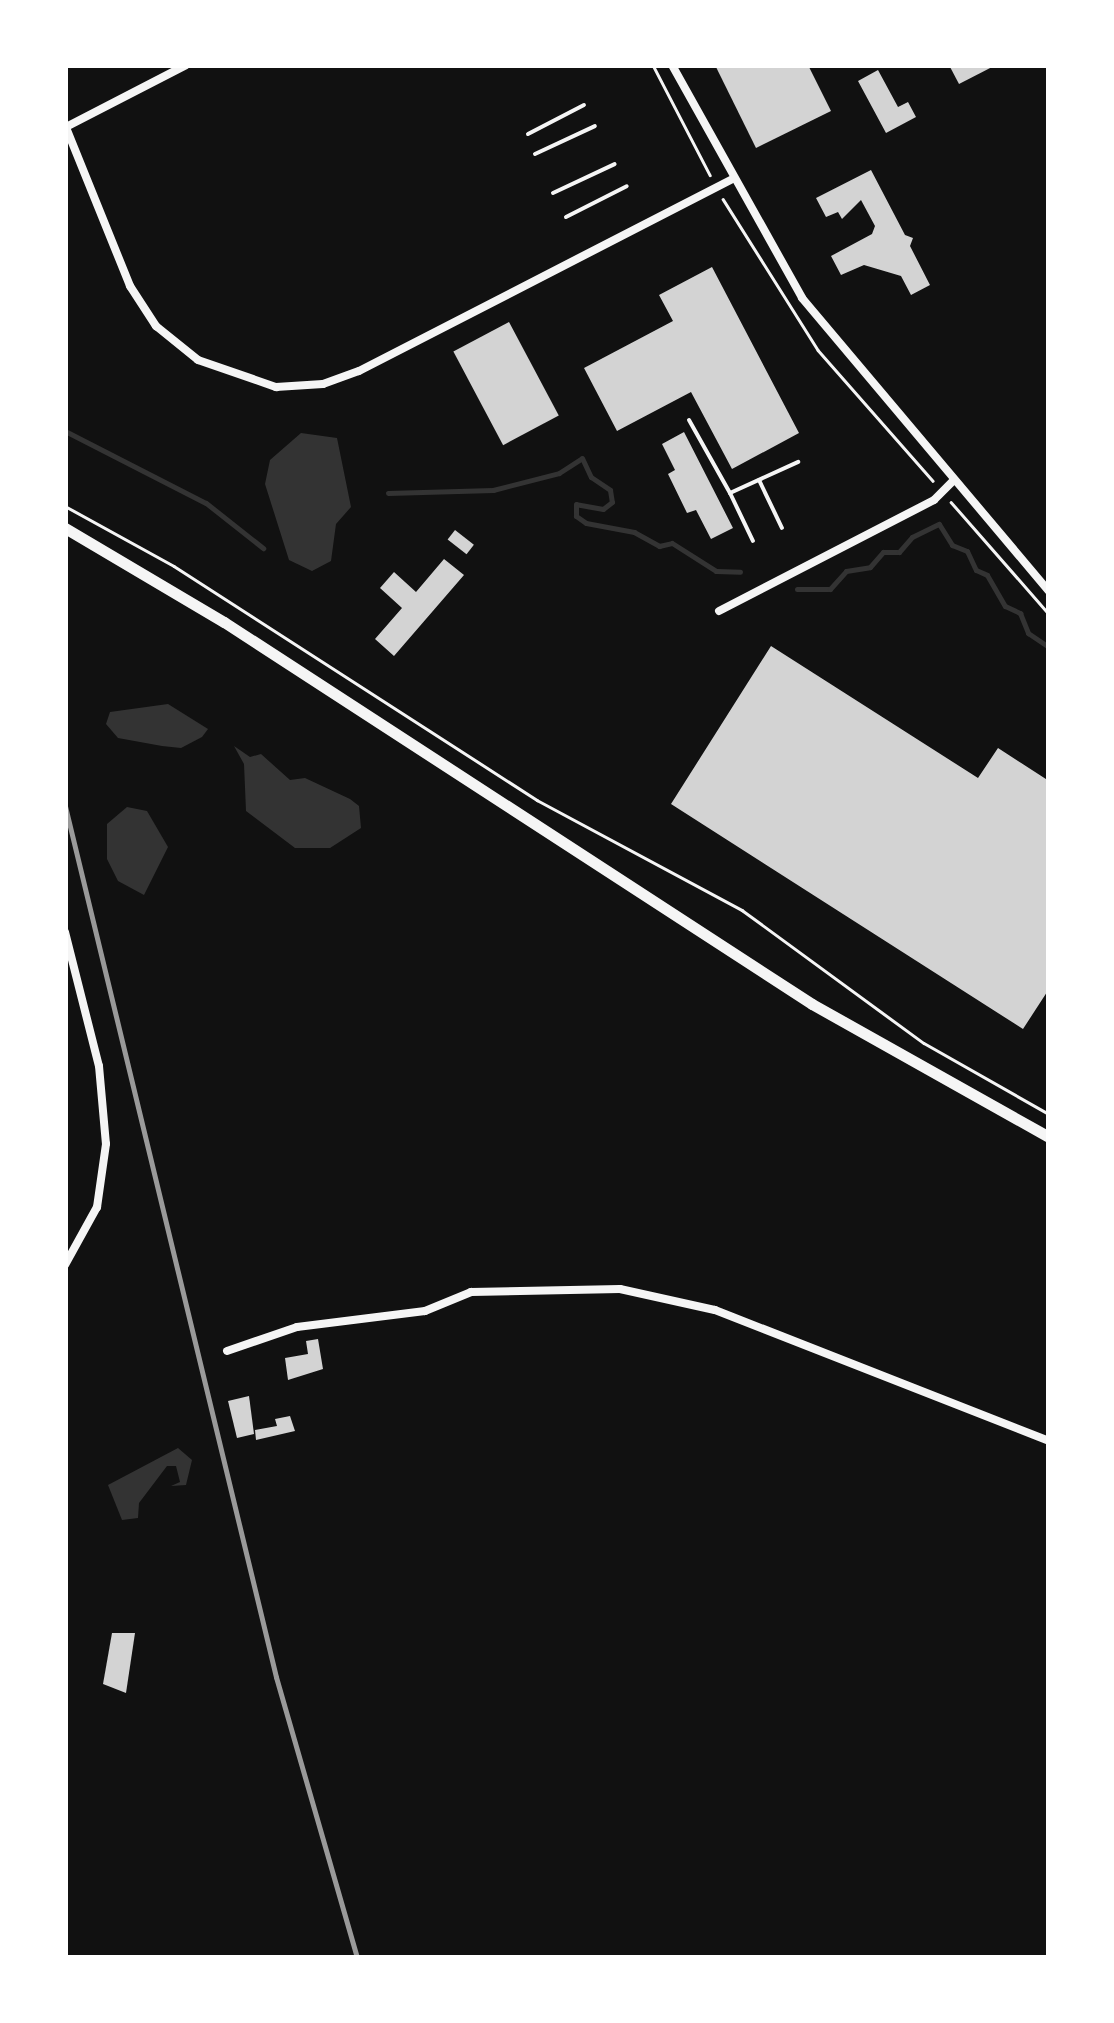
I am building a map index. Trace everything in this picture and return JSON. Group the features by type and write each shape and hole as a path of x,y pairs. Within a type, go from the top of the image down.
{"main road":[{"path":"65,528 224,622 812,1004 1049,1137"}],"street":[{"path":"186,65 65,126 130,286 156,326 198,360 276,387 322,384 359,371 732,178"},
{"path":"672,65 802,298 1049,591"},
{"path":"719,611 934,500 953,481"},
{"path":"65,932 99,1066 106,1144 97,1206 65,1266"},
{"path":"227,1352 296,1327 425,1311 471,1292 620,1290 715,1310 1049,1441"}],"lane":[{"path":"528,134 584,106"},
{"path":"535,154 595,126"},
{"path":"554,194 615,164"},
{"path":"566,217 627,186"},
{"path":"689,420 753,542"},
{"path":"730,493 798,462"},
{"path":"759,480 782,528"}],"path":[{"path":"65,506 174,566 537,800 742,910 924,1044 1049,1114"}],"shaded area":[{"path":"301,433 337,438 351,507 336,524 331,561 312,571 289,560 265,484 270,460"},
{"path":"168,704 208,729 202,737 181,748 162,746 118,738 106,724 110,712"},
{"path":"234,746 250,757 261,754 290,780 305,778 350,799 359,806 361,828 330,848 295,848 246,811 244,764"},
{"path":"127,807 147,811 168,847 144,895 118,881 107,859 107,824"},
{"path":"178,1448 192,1460 186,1485 171,1486 180,1482 176,1466 167,1466 139,1503 138,1518 122,1520 108,1485"}],"building":[{"path":"715,65 808,65 831,111 756,148"},
{"path":"949,65 996,65 959,84"},
{"path":"878,70 898,107 908,102 916,117 886,133 858,81"},
{"path":"871,170 905,235 913,238 910,246 930,285 911,295 901,276 864,265 841,275 831,256 872,234 875,226 861,200 842,219 838,212 826,217 816,198"},
{"path":"712,267 799,433 732,469 691,392 617,431 584,368 673,321 659,295"},
{"path":"509,322 559,416 503,445 453,352"},
{"path":"684,432 733,528 711,539 696,510 687,513 668,474 675,470 662,444"},
{"path":"455,530 474,545 467,554 448,539"},
{"path":"444,559 464,575 394,656 375,639 402,608 380,588 394,572 416,592"},
{"path":"771,646 978,778 998,748 1049,781 1049,989 1023,1029 671,804"},
{"path":"318,1339 323,1369 288,1380 285,1358 308,1354 306,1341"},
{"path":"249,1396 254,1434 237,1438 228,1401"},
{"path":"290,1416 295,1431 256,1440 255,1430 277,1426 275,1419"},
{"path":"112,1633 135,1633 126,1693 103,1684"}],"waterway":[{"path":"65,431 206,503 263,548"},
{"path":"388,493 493,490 559,473 582,458 591,477 610,490 612,502 603,509 576,504 576,516 586,523 634,532 659,546 672,543 716,571 740,572"},
{"path":"797,589 830,589 846,571 870,567 883,552 899,552 912,537 939,524 952,545 967,551 976,570 987,575 1005,606 1020,613 1028,633 1049,647"}],"railway":[{"path":"65,806 276,1677 357,1958"}]}
